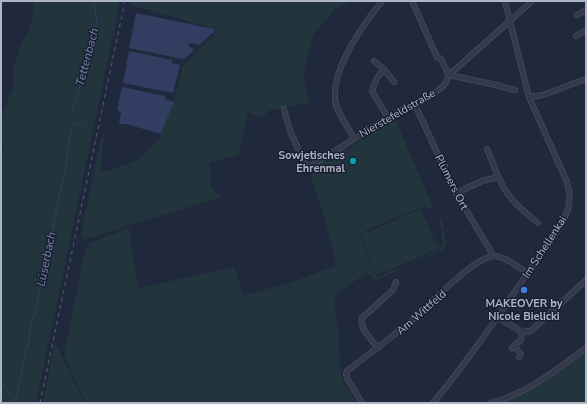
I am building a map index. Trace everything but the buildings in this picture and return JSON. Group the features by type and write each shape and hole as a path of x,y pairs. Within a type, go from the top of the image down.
{"street":[{"path":"354,138 339,113 335,97 336,86 340,71 350,50 382,1"},
{"path":"412,1 437,57 441,60 449,76 503,84 515,90"},
{"name":"Im Schellenkai","path":"432,403 454,378 528,273 561,224 569,207 567,182 529,96 505,1"},
{"name":"Nierstefeldstraße","path":"284,109 290,131 307,168 354,138 409,106 415,105 444,86 449,76 532,1"},
{"path":"577,15 586,10"},
{"path":"576,36 586,30"},
{"path":"374,61 384,69 394,82"},
{"path":"384,69 372,91 388,118"},
{"path":"529,96 542,95 586,79"},
{"name":"Plümers Ort","path":"415,105 456,193 490,250 492,256"},
{"path":"487,149 509,197 523,211 538,222"},
{"path":"456,193 482,181 499,177"},
{"path":"492,256 504,258 528,273"},
{"name":"Am Wittfeld","path":"362,403 347,378 347,371 411,321 472,266 492,256"},
{"path":"496,317 522,332 528,332 586,280"},
{"path":"378,348 362,327 362,318 393,290 396,282"},
{"path":"519,357 521,354 513,347 521,340 522,332"},
{"path":"491,403 522,392 586,348"}],"shaded area":[{"path":"32,1 120,1 36,403 1,403 1,155 3,147 1,145 1,117 13,88 13,68 22,43 30,28 34,11"},
{"path":"132,1 354,1 336,8 314,34 308,54 304,76 309,103 268,111 263,118 248,112 239,154 210,163 211,187 221,197 83,240 81,235 98,151 104,132 101,173 133,162 146,153 160,138 174,102 182,68 218,30 131,5"},
{"path":"395,119 431,202 433,201 434,203 431,204 432,207 427,209 426,206 423,206 369,229 359,235 377,277 398,268 399,269 440,250 436,241 438,241 440,246 443,245 441,234 444,233 439,223 441,222 439,219 442,218 446,243 445,249 376,280 365,272 365,274 334,295 339,338 340,370 343,382 357,403 86,403 66,360 65,351 86,247 90,243 129,228 138,288 234,267 244,295 286,284 336,266 326,224 312,180 311,170 313,167 345,147 347,151 355,144"},
{"path":"421,209 438,249 377,275 360,235"},
{"path":"55,342 85,403 43,403"},
{"path":"586,352 586,403 500,403 522,392"}],"water":[{"path":"136,13 214,29 215,31 199,45 191,43 188,45 194,50 186,58 182,59 129,48"},
{"path":"129,51 172,60 172,63 180,65 173,93 123,83"},
{"path":"122,87 165,96 165,99 174,102 161,134 126,124 119,124 121,112 117,110"}],"waterway":[{"name":"Tettenbach","path":"72,113 90,50 92,35 97,22 94,1"},
{"name":"Lüserbach","path":"15,403 66,164 71,128 72,125 76,123 83,124"},
{"path":"1,382 11,394"}],"railway":[{"path":"40,403 125,1"}],"place":[{"name":"Sowjetisches Ehrenmal","path":"353,161"},
{"name":"MAKEOVER by Nicole Bielicki","path":"524,290"}]}
